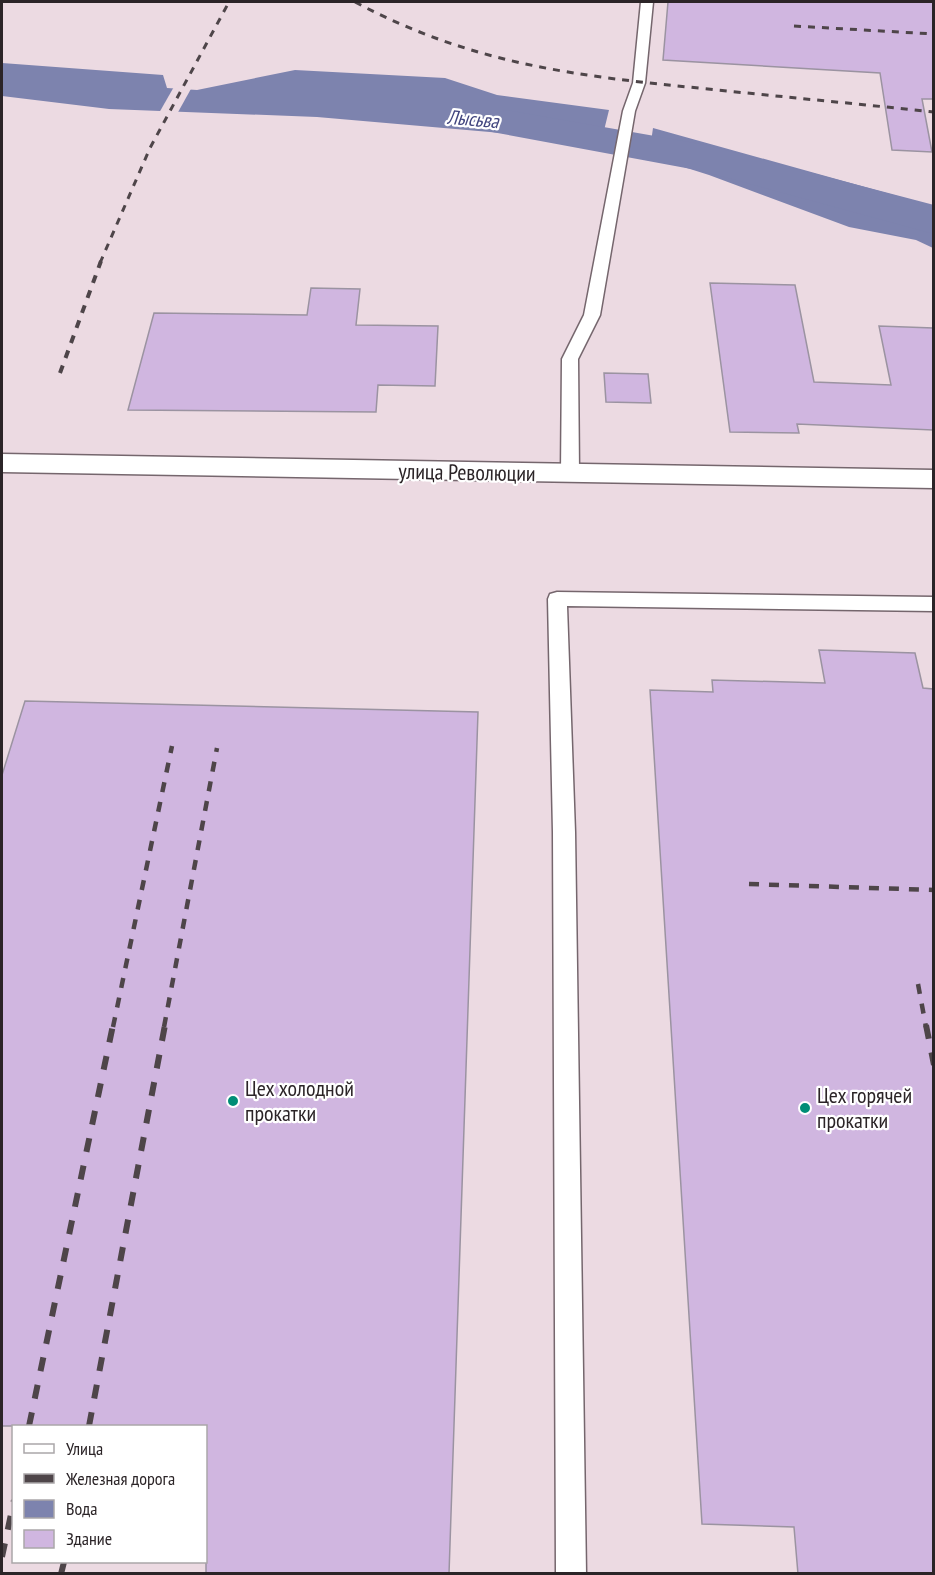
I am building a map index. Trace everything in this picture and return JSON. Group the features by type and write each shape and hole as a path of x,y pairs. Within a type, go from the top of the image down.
{"street":[{"name":"улица Революции","path":"2,463 933,479"}],"lane":[{"path":"570,473 570,359 592,315 629,111 639,83 647,2"},
{"path":"571,1574 564,832 557,599 933,604"}],"water":[{"path":"2,63 163,75 167,88 197,90 295,70 445,78 497,95 609,110 599,151 537,136 317,117 109,109 2,96"},
{"path":"653,128 933,206 933,248 916,240 849,227 709,175 649,156"}],"pier":[{"path":"175,85 192,87 177,114 159,113"}],"building":[{"path":"668,2 933,2 933,99 922,99 932,152 892,150 880,73 663,60"},
{"path":"710,283 795,285 814,382 891,385 879,326 933,328 933,430 797,424 799,433 730,432"},
{"path":"311,288 360,289 356,325 438,326 435,386 378,385 376,412 128,410 154,313 307,315"},
{"path":"604,373 648,374 651,403 606,402"},
{"name":"Цех горячей прокатки","path":"819,650 915,653 923,688 933,689 933,1574 798,1574 794,1527 702,1524 650,690 713,692 712,680 825,683"},
{"name":"Цех холодной прокатки","path":"25,701 478,712 449,1574 206,1574 207,1425 2,1426 2,775"}],"waterway":[{"name":"Лысьва","path":"507,123 706,158 934,220"}],"railway":[{"path":"100,263 150,148 229,2"},
{"path":"355,2 442,40 484,54 527,64 614,79 934,112"},
{"path":"794,26 934,34"},
{"path":"60,373 101,261"},
{"path":"113,1027 172,746"},
{"path":"164,1027 217,748"},
{"path":"749,884 934,890"},
{"path":"918,984 926,1027"},
{"path":"29,1425 113,1025"},
{"path":"89,1425 165,1025"},
{"path":"926,1025 934,1065"},
{"path":"2,1557 12,1510"},
{"path":"61,1574 64,1563"}],"place":[{"name":"Цех холодной прокатки","path":"233,1101"},
{"name":"Цех горячей прокатки","path":"805,1108"}]}
